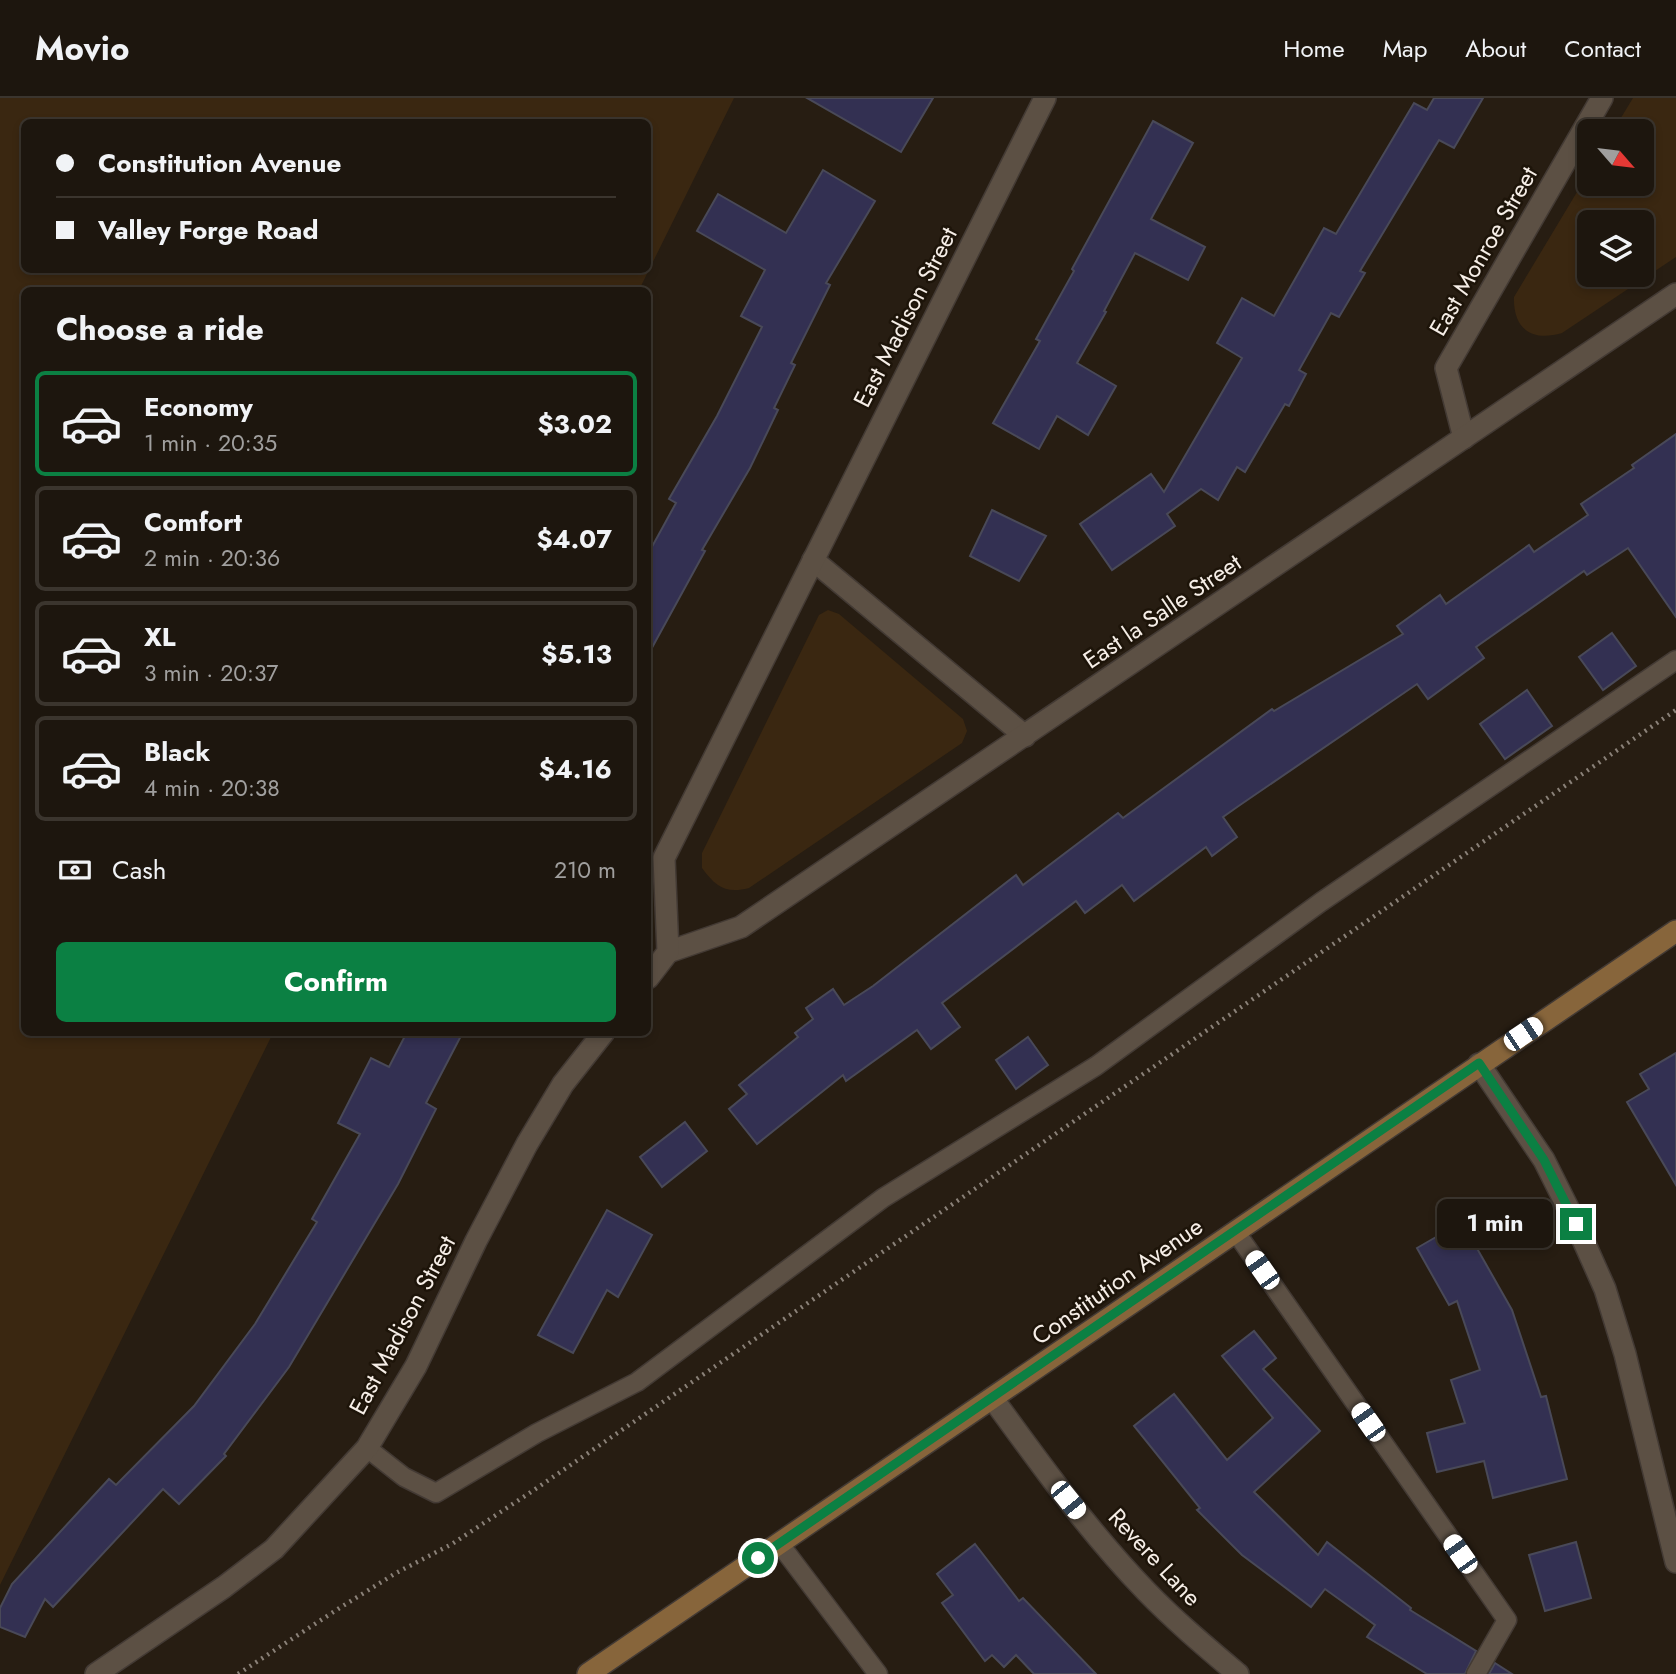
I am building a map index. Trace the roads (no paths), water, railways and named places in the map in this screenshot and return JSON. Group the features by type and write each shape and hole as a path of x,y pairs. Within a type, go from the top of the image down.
{"main road":[{"name":"Constitution Avenue","path":"588,1674 1676,931"}],"street":[{"name":"East Madison Street","path":"667,953 664,858 1045,98"},
{"name":"East Monroe Street","path":"1464,438 1446,368 1602,98"},
{"name":"East la Salle Street","path":"667,953 741,927 1676,295"},
{"path":"813,560 1025,736"},
{"path":"651,974 667,953"},
{"name":"East Madison Street","path":"96,1674 224,1587 274,1549 367,1448 416,1366 476,1241 527,1144 563,1084 601,1036"},
{"path":"1479,1063 1544,1160 1605,1289 1625,1354 1676,1562"},
{"name":"Revere Lane","path":"993,1399 1053,1481 1147,1592 1238,1674"}],"lane":[{"path":"367,1448 404,1477 436,1493 537,1433 636,1382 883,1198 1096,1066 1321,902 1676,660"},
{"path":"1235,1231 1507,1620 1476,1674"},
{"path":"779,1543 878,1674"}]}
